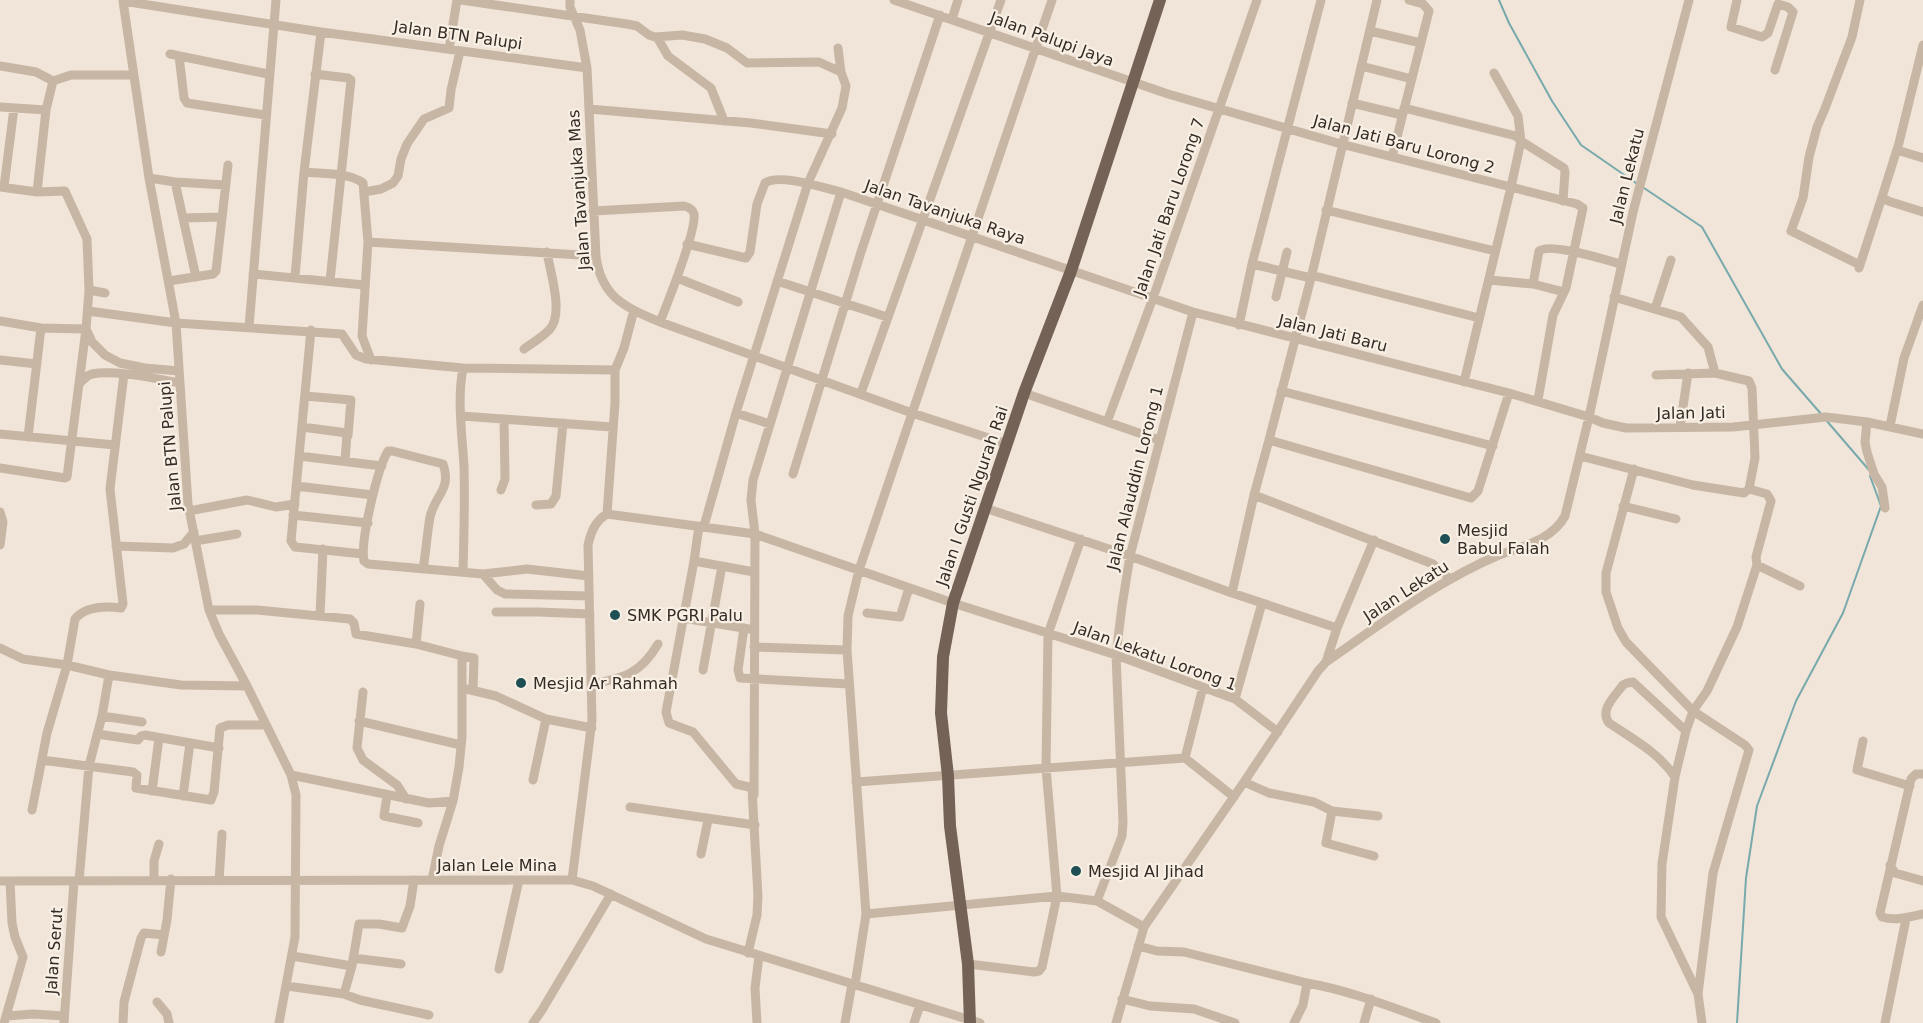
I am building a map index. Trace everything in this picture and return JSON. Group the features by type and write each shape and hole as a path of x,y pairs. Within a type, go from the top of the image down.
{"main road":[{"name":"Jalan I Gusti Ngurah Rai","path":"973,1022 950,826 948,776 941,713 941,685 947,630 953,603 985,508 1024,393 1071,271 1160,0"}],"street":[{"name":"Jalan BTN Palupi","path":"279,1023 295,937 297,805 291,775 209,610 189,511 176,323 149,178 123,0 321,32 587,68"},
{"path":"249,327 268,74 276,0"},
{"path":"449,49 459,0 633,25 657,37 682,35 705,39 727,48 747,63 819,62 841,72"},
{"path":"570,0 570,7 580,30 587,68"},
{"name":"Jalan Palupi Jaya","path":"894,0 1133,83"},
{"path":"952,19 958,0"},
{"path":"861,393 1000,0"},
{"path":"845,1023 866,914 849,684 848,616 859,570 1052,0"},
{"name":"Jalan Jati Baru Lorong 7","path":"1107,422 1153,298 1257,0"},
{"path":"1239,325 1252,264 1321,0"},
{"path":"1232,593 1254,495 1311,277 1377,0"},
{"path":"1392,157 1429,11 1423,4 1409,0"},
{"name":"Jalan Lekatu","path":"1116,1023 1144,927 1326,662 1450,579 1497,556 1538,541 1555,530 1565,516 1586,432 1646,157 1689,0"},
{"path":"1737,0 1730,22 1731,27 1762,37 1768,33 1778,2 1791,9 1793,14 1775,70"},
{"path":"1860,0 1852,37 1816,127 1803,198 1791,231 1860,267 1897,150 1923,45"},
{"path":"793,474 845,303 940,15"},
{"path":"1370,31 1421,43"},
{"path":"294,277 321,32"},
{"path":"657,37 668,56 711,88 724,121"},
{"path":"754,795 752,788 736,784 693,732 673,725 667,720 666,704 701,526 808,183 832,134 846,92 838,48"},
{"path":"364,192 381,189 393,183 398,176 407,144 424,119 449,108 460,51"},
{"path":"265,115 187,104 175,55 268,74"},
{"path":"0,66 36,72 53,81 71,75 84,74 134,75"},
{"path":"1361,66 1412,79"},
{"name":"Jalan Tavanjuka Mas","path":"587,68 592,211 598,272 602,283 618,300 660,322 912,413 1007,444"},
{"path":"1494,73 1518,116 1521,141 1511,187 1581,205 1582,213 1564,292 1553,315 1538,400"},
{"path":"315,74 351,79 330,281"},
{"path":"37,192 46,110 53,81"},
{"name":"Jalan Jati Baru Lorong 2","path":"1133,83 1341,144 1511,187 1464,381"},
{"path":"1352,103 1513,134 1564,168 1563,201"},
{"path":"0,106 46,110"},
{"path":"0,468 67,477 80,383 89,290 87,239 65,191 37,192 2,187 14,108"},
{"path":"589,109 724,121 832,134"},
{"path":"1897,150 1923,158"},
{"path":"169,280 213,274 218,268 228,165"},
{"path":"304,172 341,176 363,183 368,242 362,336 371,360"},
{"path":"149,178 225,185"},
{"name":"Jalan Tavanjuka Raya","path":"687,244 746,258 750,252 758,204 765,183 771,180 808,183 841,192 1071,271"},
{"path":"175,182 196,277"},
{"path":"841,192 753,480 754,572 749,629 738,674 740,678 754,680 849,684"},
{"path":"1882,197 1923,212"},
{"path":"592,211 687,207 694,215 677,278 660,322"},
{"path":"1326,210 1495,251"},
{"path":"183,218 222,217"},
{"path":"368,242 596,256"},
{"path":"1533,284 1540,249 1544,248 1574,252 1621,264"},
{"path":"524,349 548,332 556,319 557,305 547,252"},
{"path":"1276,297 1287,252"},
{"path":"1655,309 1671,260"},
{"path":"1252,264 1479,318"},
{"name":"Jalan Jati Baru","path":"1071,271 1239,325 1538,400 1589,417"},
{"path":"254,274 364,285"},
{"path":"677,278 738,302"},
{"path":"1489,280 1533,284 1564,292"},
{"path":"777,281 887,316"},
{"path":"89,290 105,293"},
{"path":"1614,297 1681,317 1708,347 1715,373"},
{"path":"1890,426 1904,358 1923,305"},
{"path":"572,880 592,728 588,545 590,535 599,518 607,514 615,370 624,348 634,310"},
{"path":"88,311 176,323 311,330 362,336"},
{"name":"Jalan Alauddin Lorong 1","path":"1097,901 1122,836 1116,655 1130,556 1193,312"},
{"path":"0,321 41,328 86,328"},
{"path":"28,438 41,328"},
{"path":"86,328 92,342 111,359 145,368 179,371"},
{"path":"311,330 292,544 295,547 363,554"},
{"path":"342,334 356,355 371,360 463,368 615,370"},
{"path":"0,360 37,364"},
{"path":"463,368 461,380 465,501 463,572"},
{"path":"1680,428 1688,373"},
{"path":"1580,456 1693,485 1744,493 1749,489 1755,458 1752,388 1749,381 1715,373 1656,375"},
{"path":"80,383 92,374 124,374 180,383"},
{"path":"32,810 47,733 67,665 75,619 100,606 123,606 110,489 124,374"},
{"path":"1281,391 1493,446"},
{"path":"1024,393 1159,441"},
{"path":"1269,440 1468,498 1474,496 1478,491 1509,393"},
{"path":"305,396 351,400 345,461"},
{"path":"736,413 770,424"},
{"path":"462,416 612,428"},
{"name":"Jalan Jati","path":"1589,417 1626,428 1754,426 1826,417 1867,422"},
{"path":"501,490 505,479 504,419"},
{"path":"1885,508 1882,487 1874,474 1867,452 1865,442 1867,422 1923,434"},
{"path":"536,505 551,504 556,496 563,423"},
{"path":"1586,432 1595,425 1603,423"},
{"path":"302,427 344,432 348,436"},
{"path":"0,434 115,445"},
{"path":"423,569 430,517 446,481 447,473 443,464 392,450 388,451 373,495 368,523 363,554 364,561 368,564 423,569 463,572 483,574 527,569 589,576"},
{"path":"299,456 382,466"},
{"path":"1634,469 1608,561 1605,583 1622,638 1693,711 1745,745 1749,750 1713,873 1698,994 1702,1023"},
{"path":"296,486 373,495"},
{"path":"1698,994 1661,917 1662,864 1675,777 1686,731 1693,711 1707,692 1737,627 1757,566 1756,557 1771,501 1767,494 1749,489"},
{"path":"1254,495 1433,564 1450,579"},
{"path":"189,511 239,501 252,501 276,507 295,504"},
{"path":"1623,506 1676,519"},
{"path":"985,508 1338,628"},
{"path":"0,512 3,522 0,545"},
{"name":"Jalan Lekatu Lorong 1","path":"607,514 754,534 953,603 1116,655 1235,699 1278,732"},
{"path":"294,515 368,523"},
{"path":"116,546 173,548 184,544 194,536 237,534"},
{"name":"Jalan Lekatu Lorong 1","path":"968,964 1034,972 1039,971 1042,967 1057,896 1046,768 1048,634 1081,539"},
{"path":"1326,662 1374,540"},
{"path":"320,615 323,549"},
{"path":"694,561 754,572"},
{"path":"703,670 722,566"},
{"path":"1757,566 1800,586"},
{"path":"483,574 497,590 505,594 589,596"},
{"path":"867,613 900,617 909,588"},
{"path":"1235,699 1262,603"},
{"path":"416,644 420,604"},
{"path":"209,610 257,609 350,619 354,623 356,634 416,644 474,658 473,690"},
{"path":"496,612 590,614"},
{"path":"683,618 749,629"},
{"path":"748,953 757,915 758,896 754,795 754,647 749,629"},
{"path":"592,684 616,680 633,672 641,667 658,644"},
{"path":"754,647 847,650"},
{"path":"0,648 23,659 67,665 109,675 181,685 247,686"},
{"path":"432,880 439,846 453,801 461,745 462,656"},
{"path":"1643,689 1656,673"},
{"name":"Jalan Serut","path":"64,1019 89,766 102,716 109,675"},
{"path":"1675,777 1668,766 1655,754 1605,718 1606,708 1623,685 1627,682 1634,682 1660,709 1686,731"},
{"path":"1185,758 1203,687"},
{"path":"462,688 496,696 546,719 592,728"},
{"path":"363,692 357,743 363,760 397,785 406,799"},
{"path":"102,716 142,722"},
{"path":"533,780 546,719"},
{"path":"359,721 461,745"},
{"path":"42,760 135,772 136,788 213,799 219,732 223,726 267,724"},
{"path":"98,734 138,740 143,735 219,748"},
{"path":"152,791 159,738"},
{"path":"1863,741 1857,770 1910,786"},
{"path":"183,796 190,743"},
{"path":"856,782 1185,758 1234,797"},
{"path":"1923,774 1914,775 1910,786 1880,914 1884,918 1906,919 1923,914"},
{"path":"291,775 429,803 453,801"},
{"path":"1244,782 1269,793 1317,803 1332,811 1378,816"},
{"path":"387,795 384,816 418,823"},
{"path":"630,807 755,825"},
{"path":"1332,811 1326,843 1374,856"},
{"path":"701,854 708,820"},
{"path":"219,881 222,834"},
{"path":"154,881 154,861 159,844"},
{"path":"1890,865 1895,873 1923,881"},
{"path":"161,952 171,879"},
{"path":"5,880 15,937 23,957 4,1018 33,1014 64,1019"},
{"name":"Jalan Lele Mina","path":"5,880 572,880 611,894 706,939 973,1022"},
{"path":"344,994 359,924 379,924 399,928 404,926 414,880"},
{"path":"500,969 519,880"},
{"path":"532,1023 611,894"},
{"path":"866,914 1057,896 1097,901 1144,927"},
{"path":"1885,1023 1906,919"},
{"path":"123,1023 124,1002 141,938 147,932 164,935"},
{"path":"1138,946 1157,951 1184,952 1307,983 1332,987 1436,1023"},
{"path":"292,956 401,964"},
{"path":"757,1023 755,988 759,956"},
{"path":"1294,1023 1303,1005 1307,983"},
{"path":"287,986 344,994 360,1000 429,1015"},
{"path":"1122,999 1194,1010 1235,1023"},
{"path":"1364,1023 1371,999"},
{"path":"157,1002 167,1014 170,1023"},
{"path":"914,1023 920,1005"}],"waterway":[{"path":"1499,0 1509,23 1552,101 1581,145 1636,183"},
{"path":"1644,188 1702,227 1782,369 1822,415"},
{"path":"1826,420 1869,470"},
{"path":"1737,1023 1746,878 1757,806 1796,701 1843,613 1881,506 1870,476"}],"place":[{"name":"Mesjid Babul Falah","path":"1445,539"},
{"name":"SMK PGRI Palu","path":"615,615"},
{"name":"Mesjid Ar Rahmah","path":"521,683"},
{"name":"Mesjid Al Jihad","path":"1076,871"}]}
